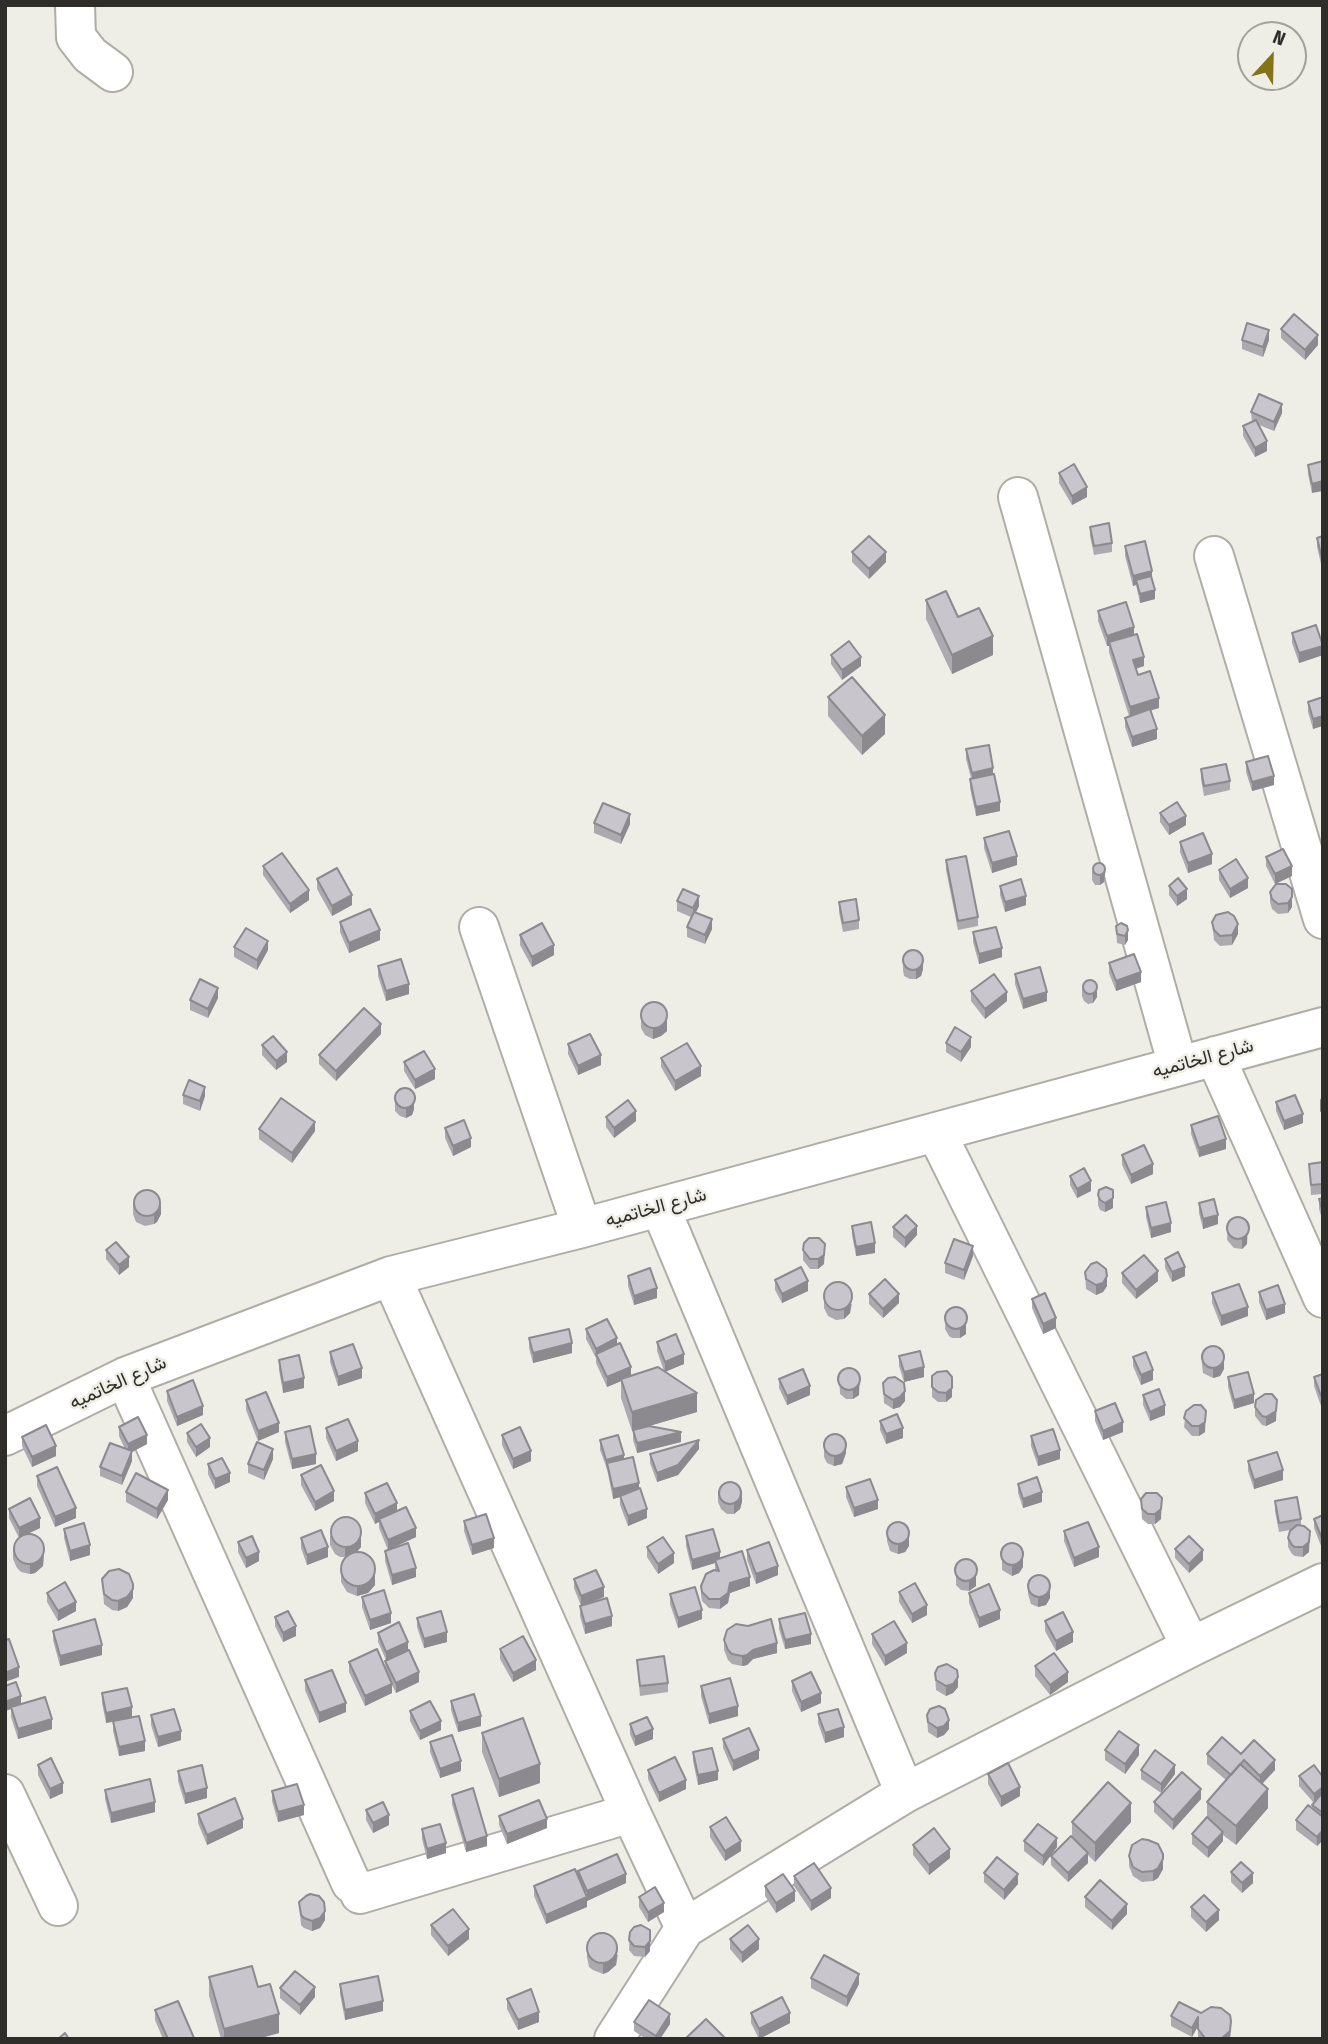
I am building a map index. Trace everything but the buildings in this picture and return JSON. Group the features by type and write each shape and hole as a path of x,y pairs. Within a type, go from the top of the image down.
{"street":[{"path":"75,5 76,37 90,55 113,72"},
{"path":"1018,497 1178,1066"},
{"path":"1214,556 1323,919"},
{"path":"479,927 582,1228"},
{"name":"شارع الخاتميه","path":"5,1436 125,1377 391,1276 582,1228 1323,1027"},
{"path":"1215,1056 1323,1298"},
{"path":"936,1132 1191,1647"},
{"path":"660,1207 905,1793"},
{"path":"391,1276 631,1813 685,1927"},
{"path":"125,1377 345,1871 351,1883 360,1890 360,1894 631,1813"},
{"path":"614,2039 685,1927 905,1793 1323,1583"},
{"path":"5,1794 58,1906"}]}
